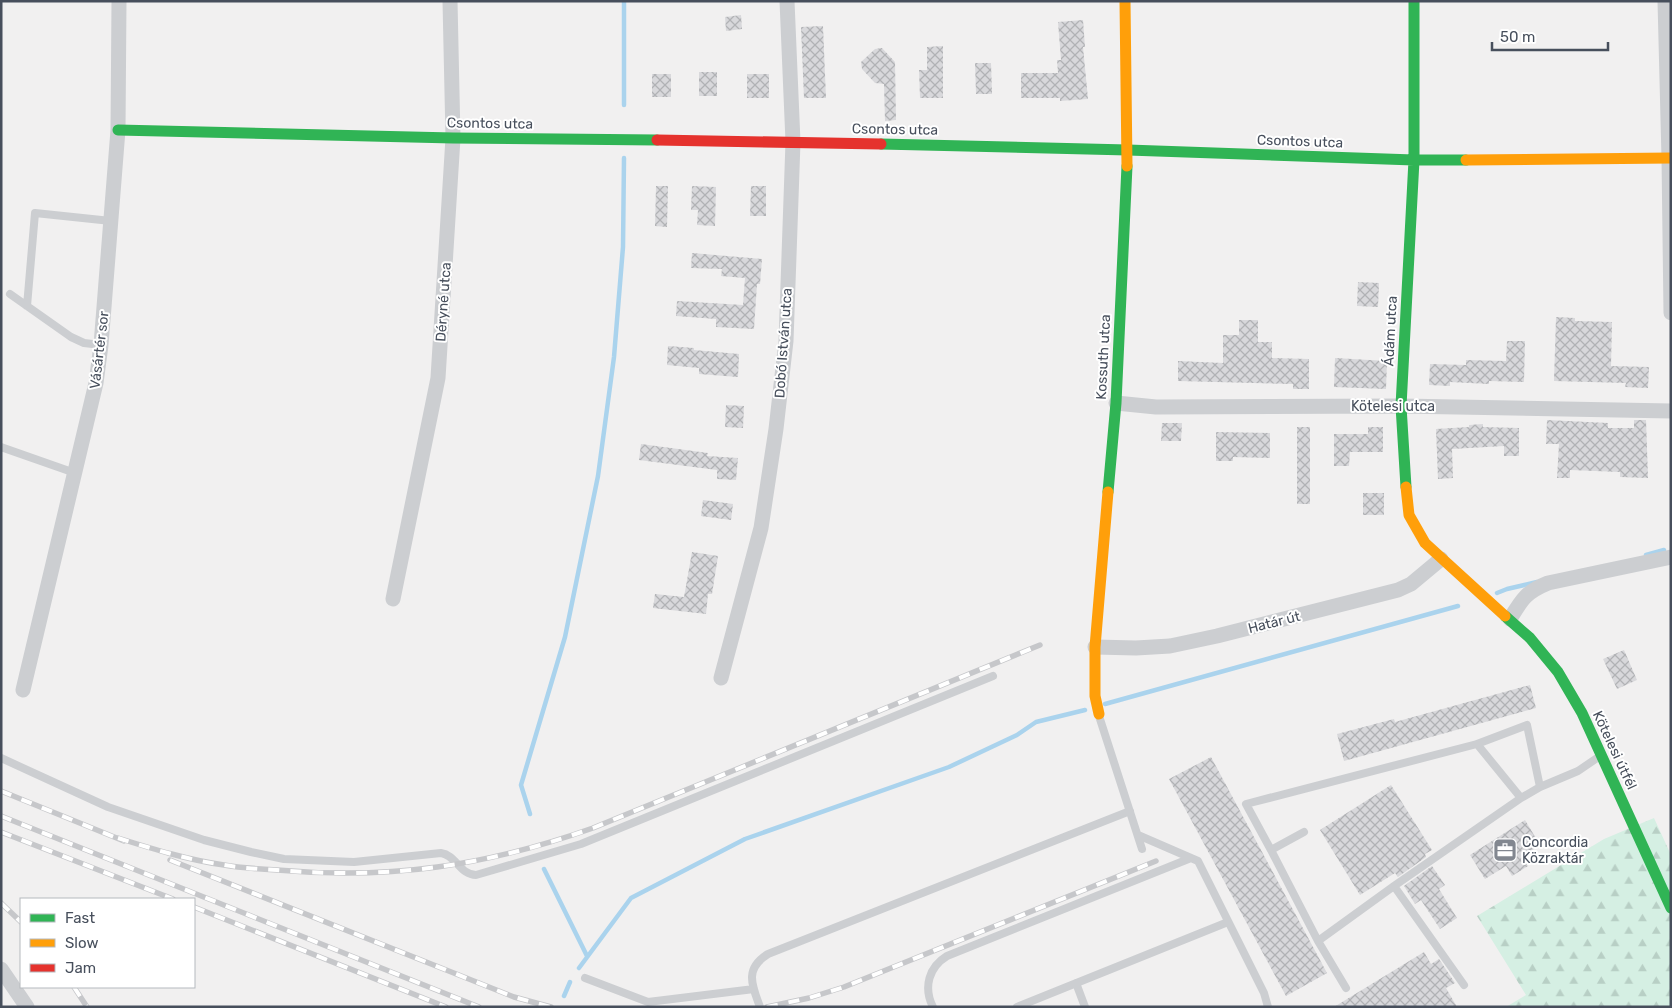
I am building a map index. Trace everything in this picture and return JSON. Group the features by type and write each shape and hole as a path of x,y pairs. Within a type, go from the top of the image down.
{"street":[{"name":"Vásártér sor","path":"23,690 96,383 101,346 118,130 119,1"},
{"name":"Déryné utca","path":"393,599 438,378 453,138 450,1"},
{"name":"Dobó István utca","path":"721,678 762,528 786,341 793,142 787,1"},
{"name":"Kossuth utca","path":"1099,714 1095,696 1095,647 1116,403 1128,150 1125,1"},
{"name":"Ádám utca","path":"1414,1 1414,160 1401,406 1406,495 1409,515 1426,543 1441,559 1510,619"},
{"path":"1665,1 1670,158 1671,313"},
{"name":"Csontos utca","path":"118,130 453,138 793,142 1128,150 1414,160 1670,158"},
{"name":"Kötelesi utca","path":"1116,403 1156,407 1401,406 1671,411"},
{"path":"1510,619 1527,595 1533,590 1548,584 1671,557"},
{"name":"Határ út","path":"1095,647 1136,648 1170,646 1227,634 1398,590 1411,584 1441,559"},
{"name":"Kötelesi útfél","path":"1510,619 1530,638 1558,672 1582,713 1671,908"},
{"path":"1,969 27,1007"}],"lane":[{"path":"27,306 35,213 111,221"},
{"path":"10,294 71,337 84,343 101,346"},
{"path":"1,447 75,473"},
{"path":"1,758 108,807 204,840 251,852 284,859 354,862 441,852 449,855 469,874 476,875 581,844 993,676"},
{"path":"1099,714 1142,849"},
{"path":"1346,988 1318,941 1246,804 1477,744 1527,725 1540,787"},
{"path":"1477,744 1520,798"},
{"path":"1318,941 1520,798 1540,787 1578,771 1602,755"},
{"path":"760,1007 751,975 762,958 768,954 1130,811"},
{"path":"1271,850 1304,832"},
{"path":"1138,835 1198,861 1264,993 1268,1007"},
{"path":"933,1007 928,989 929,978 938,963 947,956 1191,858"},
{"path":"1394,886 1464,985"},
{"path":"1017,1007 1228,922"},
{"path":"585,978 648,1002 754,989"},
{"path":"1076,983 1085,1007"}],"green space":[{"path":"1654,818 1671,855 1671,1007 1506,1007 1526,995 1477,916 1604,839"}],"building":[{"path":"741,15 742,29 726,31 725,17"},
{"path":"1083,20 1085,47 1083,47 1088,99 1060,101 1060,98 1021,98 1021,73 1058,73 1057,60 1061,60 1058,22"},
{"path":"823,26 826,98 804,98 801,27"},
{"path":"943,46 943,98 920,98 919,70 927,70 927,47"},
{"path":"882,48 895,62 896,120 885,121 884,84 875,83 862,69 861,62 875,49"},
{"path":"975,63 991,63 992,94 976,94"},
{"path":"699,72 717,72 717,96 699,96"},
{"path":"652,74 671,74 671,97 652,97"},
{"path":"747,74 769,74 769,98 747,98"},
{"path":"656,186 668,186 667,227 655,226"},
{"path":"692,186 716,187 715,226 697,225 698,210 691,210"},
{"path":"751,186 766,186 766,216 750,216"},
{"path":"692,253 762,259 760,284 757,284 754,329 716,327 716,319 676,316 677,301 743,305 745,278 721,276 722,269 691,268"},
{"path":"1358,282 1379,283 1378,307 1357,306"},
{"path":"1556,317 1575,318 1575,321 1612,322 1611,366 1649,367 1648,388 1625,387 1626,383 1554,381"},
{"path":"1239,320 1258,320 1258,342 1272,342 1272,358 1309,359 1309,389 1293,389 1293,384 1178,381 1178,361 1223,363 1223,335 1239,335"},
{"path":"1507,341 1525,341 1524,382 1489,381 1489,384 1450,382 1450,386 1429,385 1430,364 1466,365 1466,360 1506,361"},
{"path":"668,346 739,354 738,377 699,374 699,368 667,365"},
{"path":"1335,358 1387,361 1386,389 1334,387"},
{"path":"726,405 744,406 743,428 725,427"},
{"path":"1547,420 1608,423 1608,428 1634,428 1634,420 1646,420 1648,478 1620,477 1620,472 1570,470 1570,478 1557,478 1559,444 1546,444"},
{"path":"1162,423 1182,423 1181,441 1161,441"},
{"path":"1483,424 1483,427 1519,428 1519,456 1504,456 1504,446 1452,449 1453,478 1438,479 1436,429 1469,427 1469,425"},
{"path":"1297,427 1310,427 1310,504 1297,504"},
{"path":"1368,427 1383,427 1383,452 1350,452 1349,466 1334,466 1334,434 1368,434"},
{"path":"1216,432 1270,433 1270,458 1233,457 1233,461 1216,461"},
{"path":"641,444 708,453 707,456 738,458 736,480 717,479 717,470 639,460"},
{"path":"1363,493 1384,493 1384,515 1363,515"},
{"path":"703,500 733,504 731,520 701,516"},
{"path":"692,552 718,556 712,594 708,594 706,614 653,608 655,594 684,597"},
{"path":"1624,650 1637,680 1617,689 1603,659"},
{"path":"1530,685 1536,708 1344,761 1337,734 1394,719 1395,722"},
{"path":"1211,757 1327,973 1286,996 1169,779"},
{"path":"1391,785 1432,850 1425,854 1426,857 1398,877 1395,873 1360,895 1320,830"},
{"name":"Concordia Közraktár","path":"1525,820 1540,845 1522,857 1528,866 1512,876 1506,866 1485,879 1470,855"},
{"path":"1432,866 1445,885 1439,889 1457,918 1440,929 1421,900 1415,904 1404,886"},
{"path":"1424,952 1431,964 1439,959 1455,983 1446,988 1457,1007 1334,1007"}],"waterway":[{"path":"624,1 624,105"},
{"path":"530,814 521,785 565,637 598,476 614,357 623,247 624,158"},
{"path":"1646,555 1664,550"},
{"path":"1497,593 1537,582"},
{"path":"1105,704 1458,606"},
{"path":"579,968 631,898 745,839 949,767 1017,735 1036,722 1085,710"},
{"path":"544,869 587,956"},
{"path":"564,996 570,982"}],"railway":[{"path":"118,838 157,850 230,866 319,873 398,871 476,861 514,852 593,828 1040,645"},
{"path":"1,791 124,841"},
{"path":"1,816 479,1007"},
{"path":"1,832 170,898"},
{"path":"170,860 514,997 551,1007"},
{"path":"767,1007 809,998 844,987 1156,861"},
{"path":"1,903 20,921"},
{"path":"195,907 446,1007"},
{"path":"75,988 87,1007"}],"traffic: fast":[{"path":"1406,487 1401,406 1414,160 1414,1"},
{"path":"118,130 453,138 657,140"},
{"path":"881,144 1466,160"},
{"path":"1108,492 1116,403 1127,166"},
{"path":"1505,616 1530,638 1558,672 1582,713 1671,908"}],"traffic: slow":[{"path":"1125,1 1127,166"},
{"path":"1466,160 1671,158"},
{"path":"1406,487 1409,515 1425,543 1505,616"},
{"path":"1099,714 1095,696 1095,647 1108,492"}],"traffic: jam":[{"path":"657,140 881,144"}],"place":[{"name":"Concordia Közraktár","path":"1505,850"}]}
